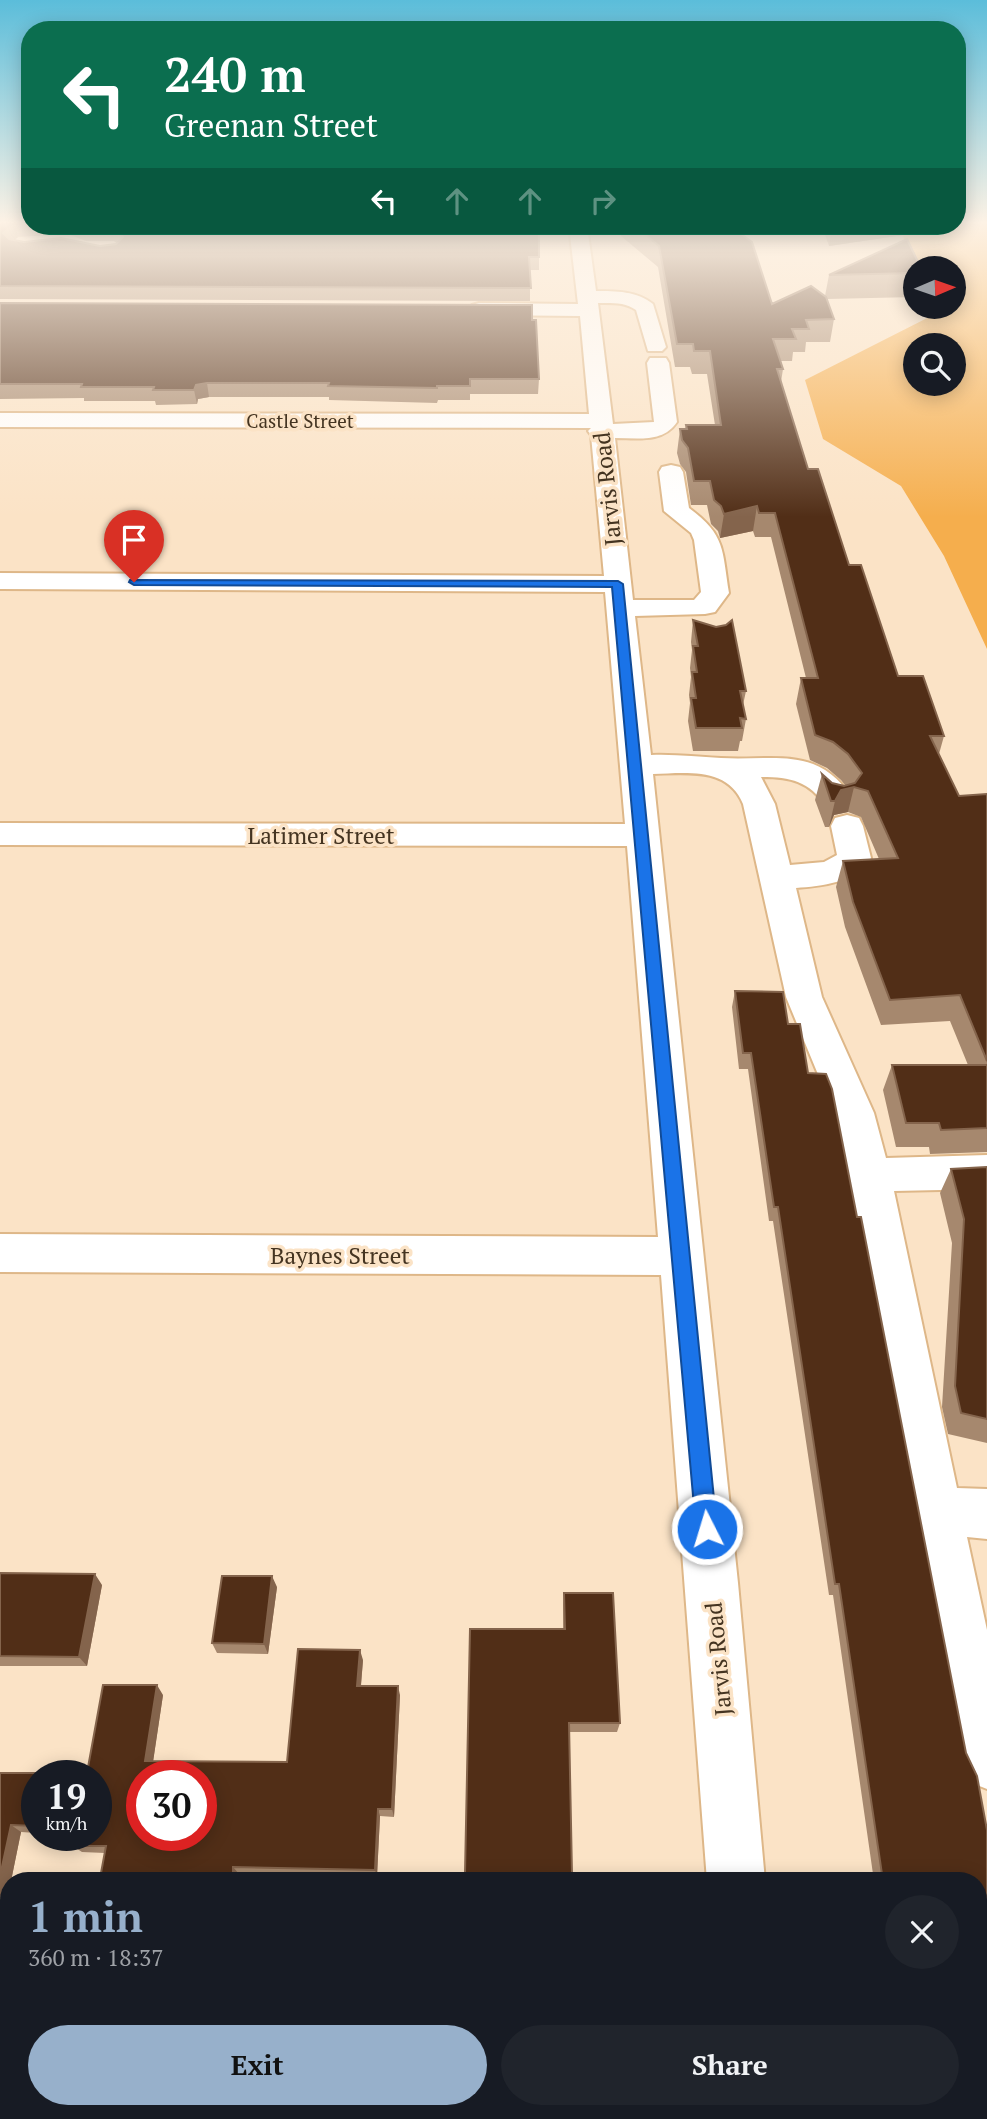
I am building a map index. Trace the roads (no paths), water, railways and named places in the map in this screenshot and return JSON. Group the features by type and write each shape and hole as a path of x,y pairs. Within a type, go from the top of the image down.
{"street":[{"name":"Jarvis Road","path":"590,319 643,835 713,1597 735,1872"},
{"name":"Castle Street","path":"0,420 600,426 654,431 666,422 657,355 649,319"},
{"path":"0,581 619,596 707,617 715,593 707,540 701,529 677,511 671,472"},
{"path":"636,765 785,769 809,773 829,783 842,812 854,858 846,866 831,872 776,877"},
{"path":"719,768 737,773 750,784 759,804 804,997 854,1113 870,1175 987,1761"},
{"name":"Latimer Street","path":"0,834 643,835"},
{"path":"870,1175 987,1172"},
{"name":"Baynes Street","path":"0,1253 680,1256"},
{"path":"937,1511 987,1514"}]}
